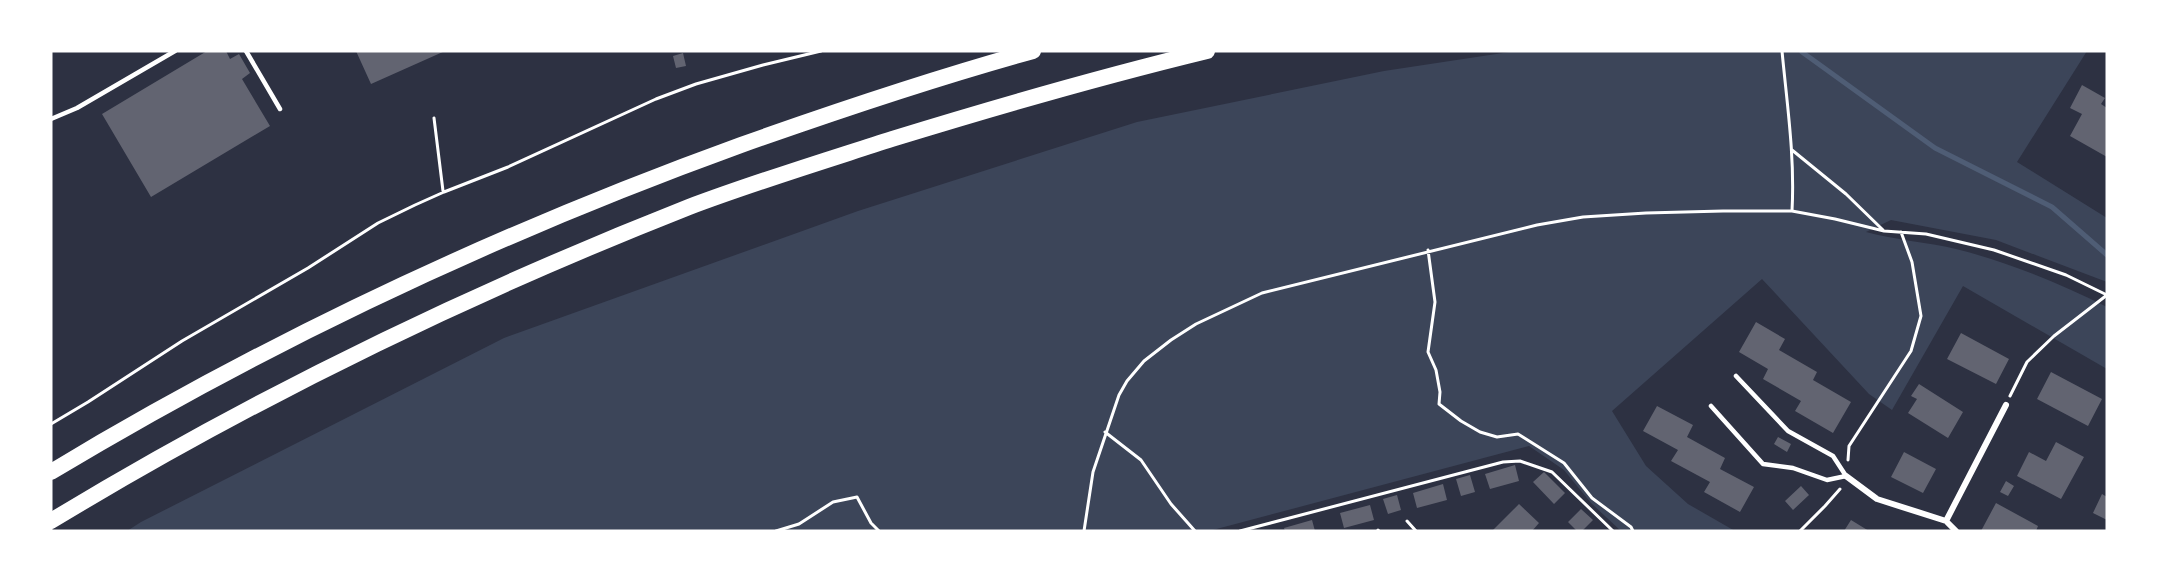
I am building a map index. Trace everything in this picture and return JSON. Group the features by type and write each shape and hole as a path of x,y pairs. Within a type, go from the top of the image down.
{"highway":[{"path":"51,472 226,372 380,294 533,226 682,166 817,118 1033,51"},
{"path":"51,521 230,418 362,351 541,269 691,207 831,158 1021,99 1207,51"}],"street":[{"path":"1946,521 2006,405"},
{"path":"1846,476 1877,499 1946,521 1956,531"}],"lane":[{"path":"51,119 77,108 175,51"},
{"path":"246,51 280,109"},
{"path":"1711,406 1763,464 1793,468 1827,480 1846,476 1833,456 1788,431 1736,376"}],"path":[{"path":"51,424 182,341 308,268 378,223 444,192 508,167 656,99 696,84 821,51"},
{"path":"1782,51 1792,150 1792,211"},
{"path":"434,118 444,192"},
{"path":"1792,150 1854,201 1884,231"},
{"path":"1084,531 1093,472 1119,395 1127,381 1144,361 1196,324 1262,293 1428,250 1536,225 1583,217 1724,211 1792,211 1884,231 1926,234 1994,250 2066,275 2107,295 2054,336 2027,362 2006,405"},
{"path":"1800,531 1837,494 1846,476 1849,446 1911,351 1921,316 1912,262 1901,232"},
{"path":"1428,250 1435,302 1428,352 1436,370 1440,392 1439,404 1480,432 1497,437 1518,434 1564,463 1592,498 1633,531"},
{"path":"1105,432 1141,460 1171,504 1195,531"},
{"path":"1240,531 1503,462 1520,461 1552,472 1613,531"},
{"path":"776,531 799,524 833,502 857,497 870,523 879,531"},
{"path":"1407,521 1416,531"}],"shaded area":[{"path":"1516,51 2087,51 2017,162 2107,218 2107,282 1996,240 1891,220 1866,232 1945,247 1995,260 2107,307 2107,369 1963,286 1892,410 1869,394 1762,279 1612,411 1646,466 1688,504 1735,531 1621,531 1591,503 1564,470 1529,446 1209,531 127,531 504,338 858,211 1137,122 1384,71"}],"building":[{"path":"207,51 226,51 230,59 239,54 250,73 242,79 270,126 151,197 102,114"},
{"path":"356,51 445,51 371,84"},
{"path":"683,53 686,66 676,68 673,56"},
{"path":"2082,85 2105,98 2101,104 2107,108 2107,157 2070,136 2082,114 2070,108"},
{"path":"1756,322 1785,339 1779,350 1817,372 1813,380 1851,402 1833,433 1795,411 1801,401 1763,379 1768,369 1739,352"},
{"path":"1961,333 2009,359 1996,384 1947,359"},
{"path":"2051,372 2102,399 2088,426 2037,399"},
{"path":"1919,384 1963,412 1948,438 1908,413 1917,399 1911,396"},
{"path":"1657,406 1693,425 1687,437 1725,458 1720,469 1754,487 1740,512 1704,492 1710,482 1671,461 1678,450 1643,431"},
{"path":"1778,437 1791,444 1787,452 1774,444"},
{"path":"2056,442 2084,457 2061,499 2017,476 2029,452 2046,461"},
{"path":"1904,452 1936,469 1923,493 1891,477"},
{"path":"1515,465 1519,481 1490,489 1485,474"},
{"path":"1544,472 1565,493 1554,504 1533,482"},
{"path":"1470,475 1475,492 1461,496 1456,479"},
{"path":"2006,481 2014,486 2008,496 2000,492"},
{"path":"1443,484 1447,500 1417,508 1413,493"},
{"path":"1801,486 1809,495 1793,510 1785,501"},
{"path":"2102,494 2107,497 2107,520 2093,513"},
{"path":"1397,495 1401,510 1388,514 1383,499"},
{"path":"1996,503 2038,526 2036,531 1981,531"},
{"path":"1519,504 1539,523 1532,531 1492,531"},
{"path":"1370,505 1374,520 1344,528 1340,513"},
{"path":"1581,509 1593,520 1582,531 1577,531 1568,522"},
{"path":"1312,520 1315,531 1285,531 1284,528"},
{"path":"1851,520 1869,531 1844,531"}],"waterway":[{"path":"1802,52 1935,148 2052,207 2107,255"}]}
